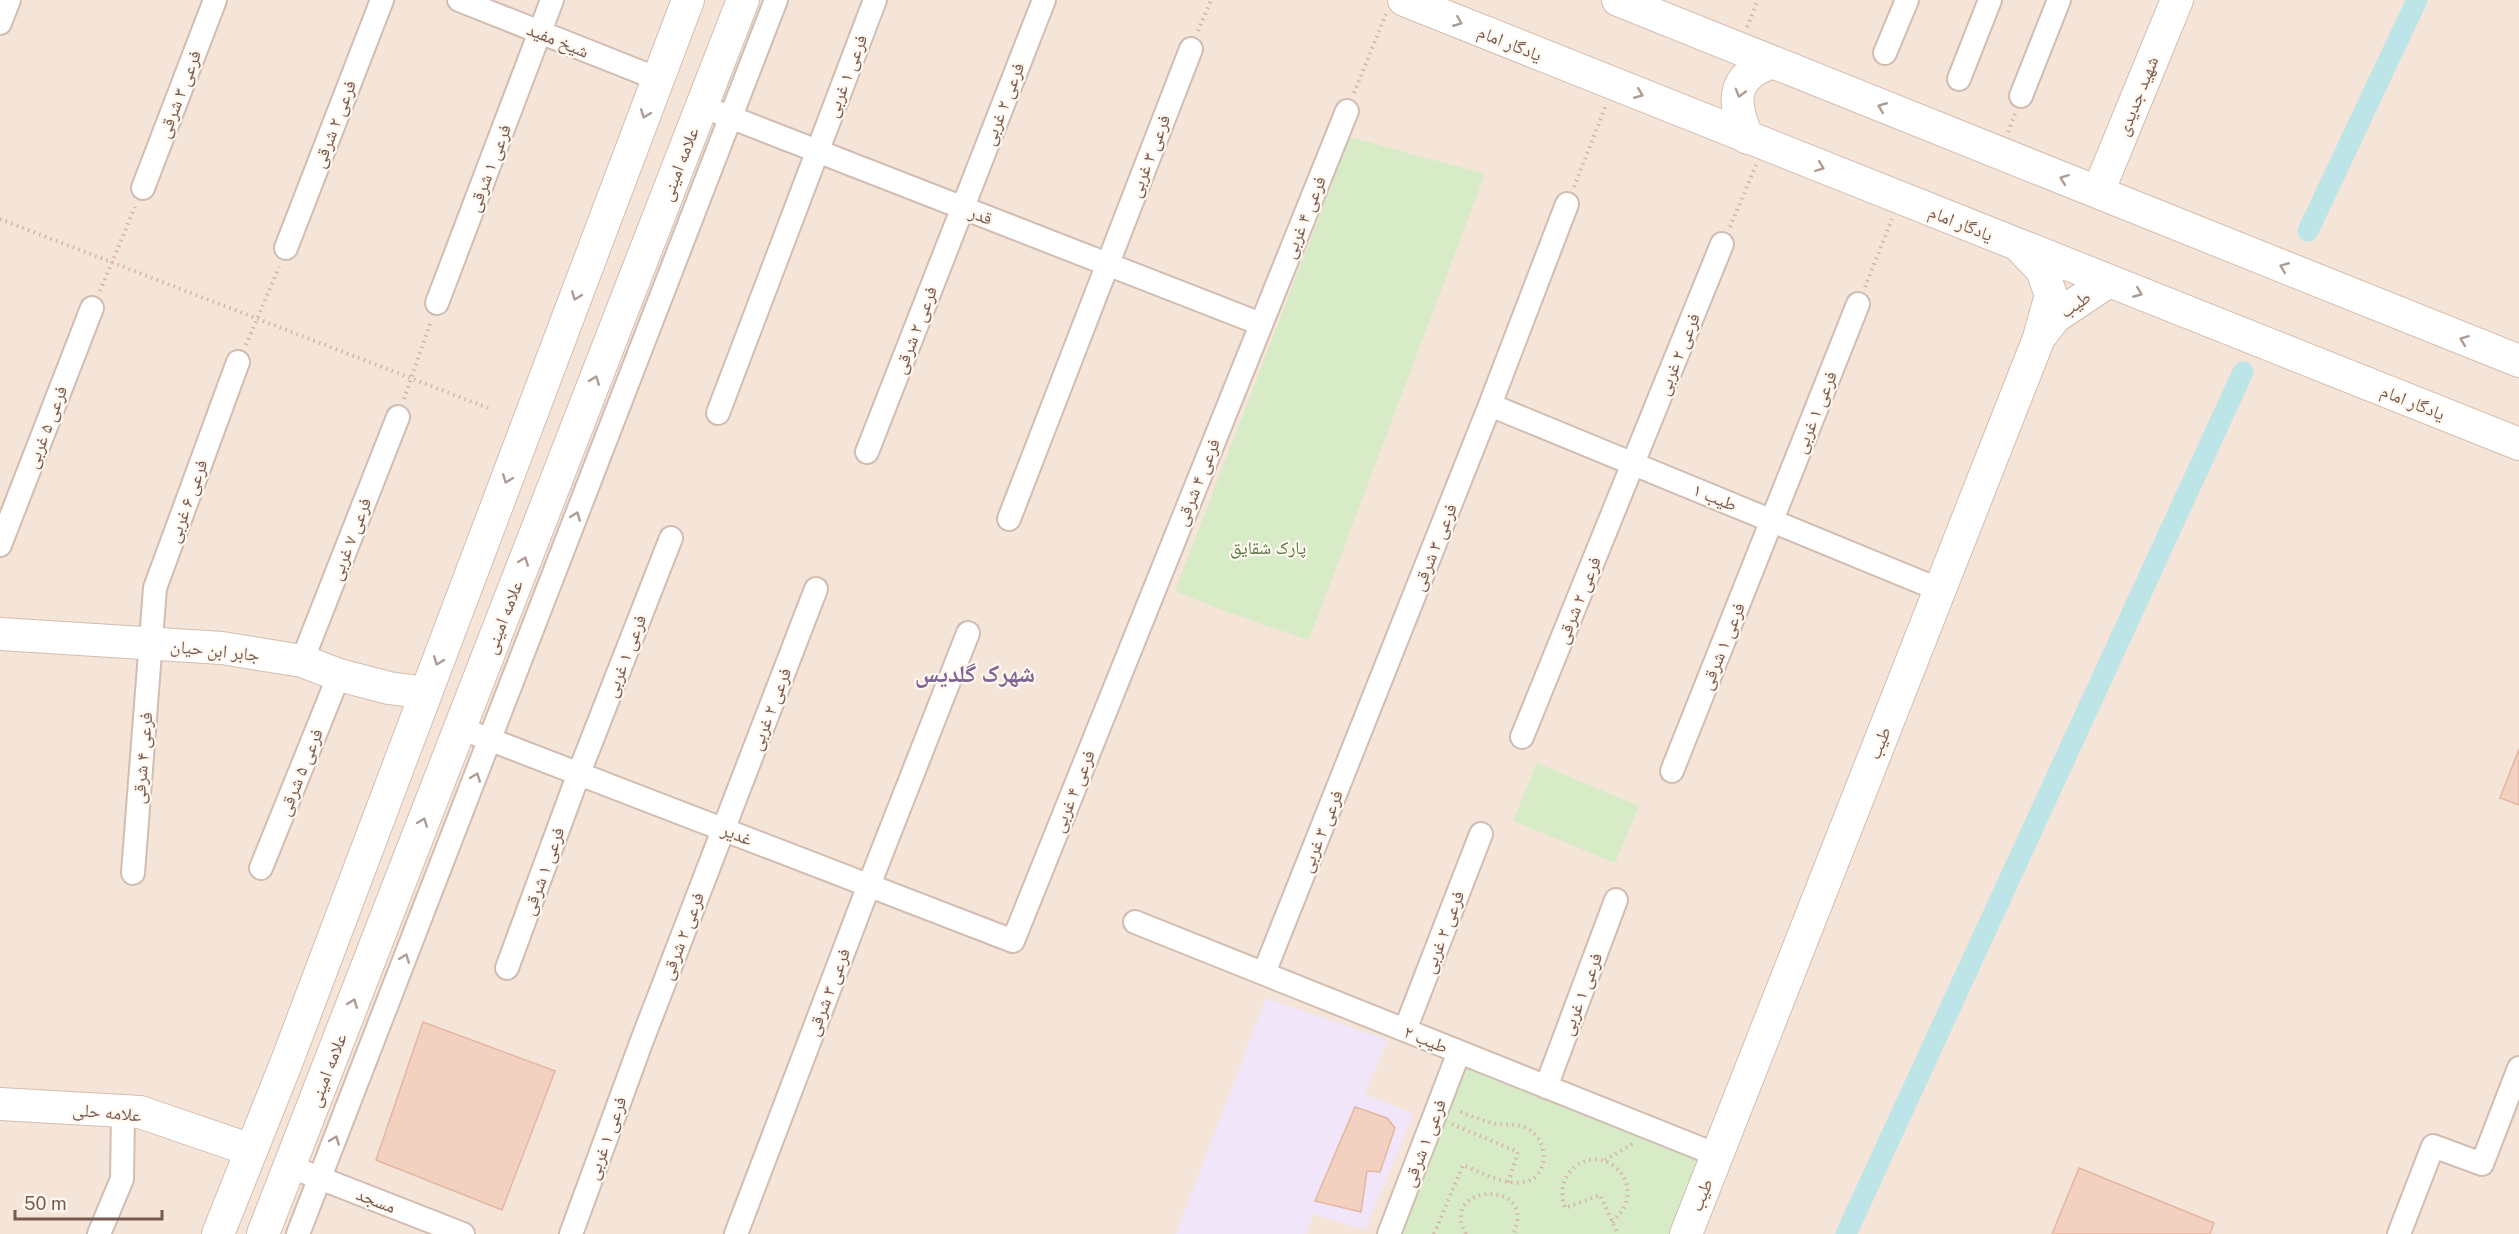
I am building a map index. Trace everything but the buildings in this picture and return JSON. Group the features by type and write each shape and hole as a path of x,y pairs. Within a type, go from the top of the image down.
{"main road":[{"path":"218,1234 426,693 688,0"},
{"name":"علامه امینی","path":"263,1234 743,0"},
{"path":"1618,0 2519,361"},
{"name":"شهید جدیدی","path":"2098,192 2177,0"},
{"name":"یادگار امام","path":"1395,6 1614,85 2519,444"},
{"path":"1756,142 1737,114 1737,99 1743,82 1755,68 1773,62"},
{"path":"2019,245 2042,270 2051,295 2039,338"},
{"path":"591,255 636,274"},
{"name":"طیب","path":"1686,1234 2039,338 2055,317 2109,281"},
{"name":"جابر ابن حیان","path":"0,634 222,648 302,661 339,675 389,688 426,693"},
{"name":"علامه حلی","path":"0,1104 140,1112 251,1150"}],"street":[{"path":"0,23 9,0"},
{"name":"فرعی ۳ شرقی","path":"143,188 215,0"},
{"name":"فرعی ۲ شرقی","path":"286,248 382,0"},
{"name":"شیخ مفید","path":"459,0 658,79"},
{"path":"540,33 552,0"},
{"path":"298,1234 776,0"},
{"name":"فرعی ۱ غربی","path":"818,151 875,0"},
{"name":"فرعی ۲ غربی","path":"963,208 1044,0"},
{"path":"1885,53 1907,0"},
{"path":"1959,79 1990,0"},
{"path":"2021,96 2059,0"},
{"name":"فرعی ۱ شرقی","path":"437,303 540,33"},
{"name":"فرعی ۳ غربی","path":"1107,264 1191,49"},
{"name":"قدر","path":"702,106 1261,324"},
{"name":"فرعی ۴ غربی","path":"1261,324 1347,111"},
{"path":"718,413 818,151"},
{"path":"1490,405 1567,204"},
{"name":"فرعی ۲ شرقی","path":"867,452 963,208"},
{"name":"فرعی ۲ غربی","path":"1633,464 1722,244"},
{"path":"1009,519 1107,264"},
{"name":"فرعی ۱ غربی","path":"1772,520 1858,304"},
{"name":"فرعی ۵ غربی","path":"0,545 92,308"},
{"name":"فرعی ۴ شرقی","path":"1133,641 1261,324"},
{"name":"فرعی ۶ غربی","path":"151,644 155,588 238,362"},
{"name":"فرعی ۳ شرقی","path":"1377,689 1490,405"},
{"name":"طیب ۱","path":"1490,405 1940,590"},
{"name":"فرعی ۷ غربی","path":"302,661 398,417"},
{"name":"فرعی ۲ شرقی","path":"1522,737 1633,464"},
{"name":"فرعی ۱ شرقی","path":"1672,771 1772,520"},
{"name":"فرعی ۱ غربی","path":"579,773 671,538"},
{"name":"فرعی ۲ غربی","path":"724,829 816,589"},
{"path":"868,885 968,633"},
{"name":"فرعی ۴ غربی","path":"1013,941 1133,641"},
{"name":"فرعی ۴ شرقی","path":"133,873 151,644"},
{"name":"فرعی ۵ شرقی","path":"261,868 339,675"},
{"name":"فرعی ۳ غربی","path":"1264,974 1377,689"},
{"name":"غدیر","path":"460,728 1013,941"},
{"name":"فرعی ۱ شرقی","path":"507,968 579,773"},
{"name":"فرعی ۲ شرقی","path":"641,1043 724,829"},
{"name":"فرعی ۲ غربی","path":"1405,1030 1481,834"},
{"name":"فرعی ۳ شرقی","path":"736,1234 868,885"},
{"name":"فرعی ۱ غربی","path":"1546,1087 1616,900"},
{"name":"طیب ۲","path":"1136,922 1717,1155"},
{"name":"فرعی ۱ غربی","path":"570,1234 641,1043"},
{"name":"فرعی ۱ شرقی","path":"1389,1234 1459,1052"},
{"path":"2399,1234 2433,1146 2482,1164 2519,1068"},
{"path":"99,1234 122,1179 123,1112"},
{"name":"مسجد","path":"290,1166 320,1178 411,1225 463,1234"}],"path":[{"path":"1191,49 1210,0"},
{"path":"1347,111 1395,6"},
{"path":"1567,204 1614,85"},
{"path":"2001,155 2021,96"},
{"path":"1722,244 1756,142"},
{"path":"92,308 143,188"},
{"path":"1858,304 1900,199"},
{"path":"0,219 488,408"},
{"path":"238,362 259,319 286,248"},
{"path":"398,417 437,303"},
{"path":"1434,1234 1462,1165 1508,1183 1522,1183 1531,1180 1543,1166 1544,1153 1541,1141 1529,1129 1513,1124 1497,1124 1454,1109 1449,1122 1518,1152 1508,1183"},
{"path":"1624,1138 1644,1147"},
{"path":"1604,1161 1635,1143"},
{"path":"1612,1222 1620,1214 1628,1194 1627,1183 1622,1173 1614,1165 1604,1161 1593,1160 1573,1168 1566,1176 1562,1197 1565,1208 1600,1195 1617,1234"},
{"path":"1466,1234 1461,1220 1467,1203 1482,1193 1491,1192 1508,1199 1513,1206 1517,1223 1513,1234"}],"shaded area":[{"path":"0,0 2519,0 2519,1234 0,1234"},
{"path":"1266,998 1388,1040 1365,1094 1414,1114 1365,1230 1313,1214 1307,1234 1176,1234","holes":["1356,1107 1387,1118 1395,1128 1380,1172 1367,1171 1360,1212 1316,1200"]}],"green space":[{"name":"پارک شقایق","path":"1350,137 1485,174 1309,640 1224,611 1175,591"},
{"path":"1537,763 1639,806 1615,863 1513,821"},
{"path":"1464,1065 1702,1162 1674,1234 1401,1234"}],"waterway":[{"path":"2308,231 2417,0"},
{"path":"1846,1234 2243,372"}],"district":[{"name":"شهرک گلدیس","path":"975,673"}]}
